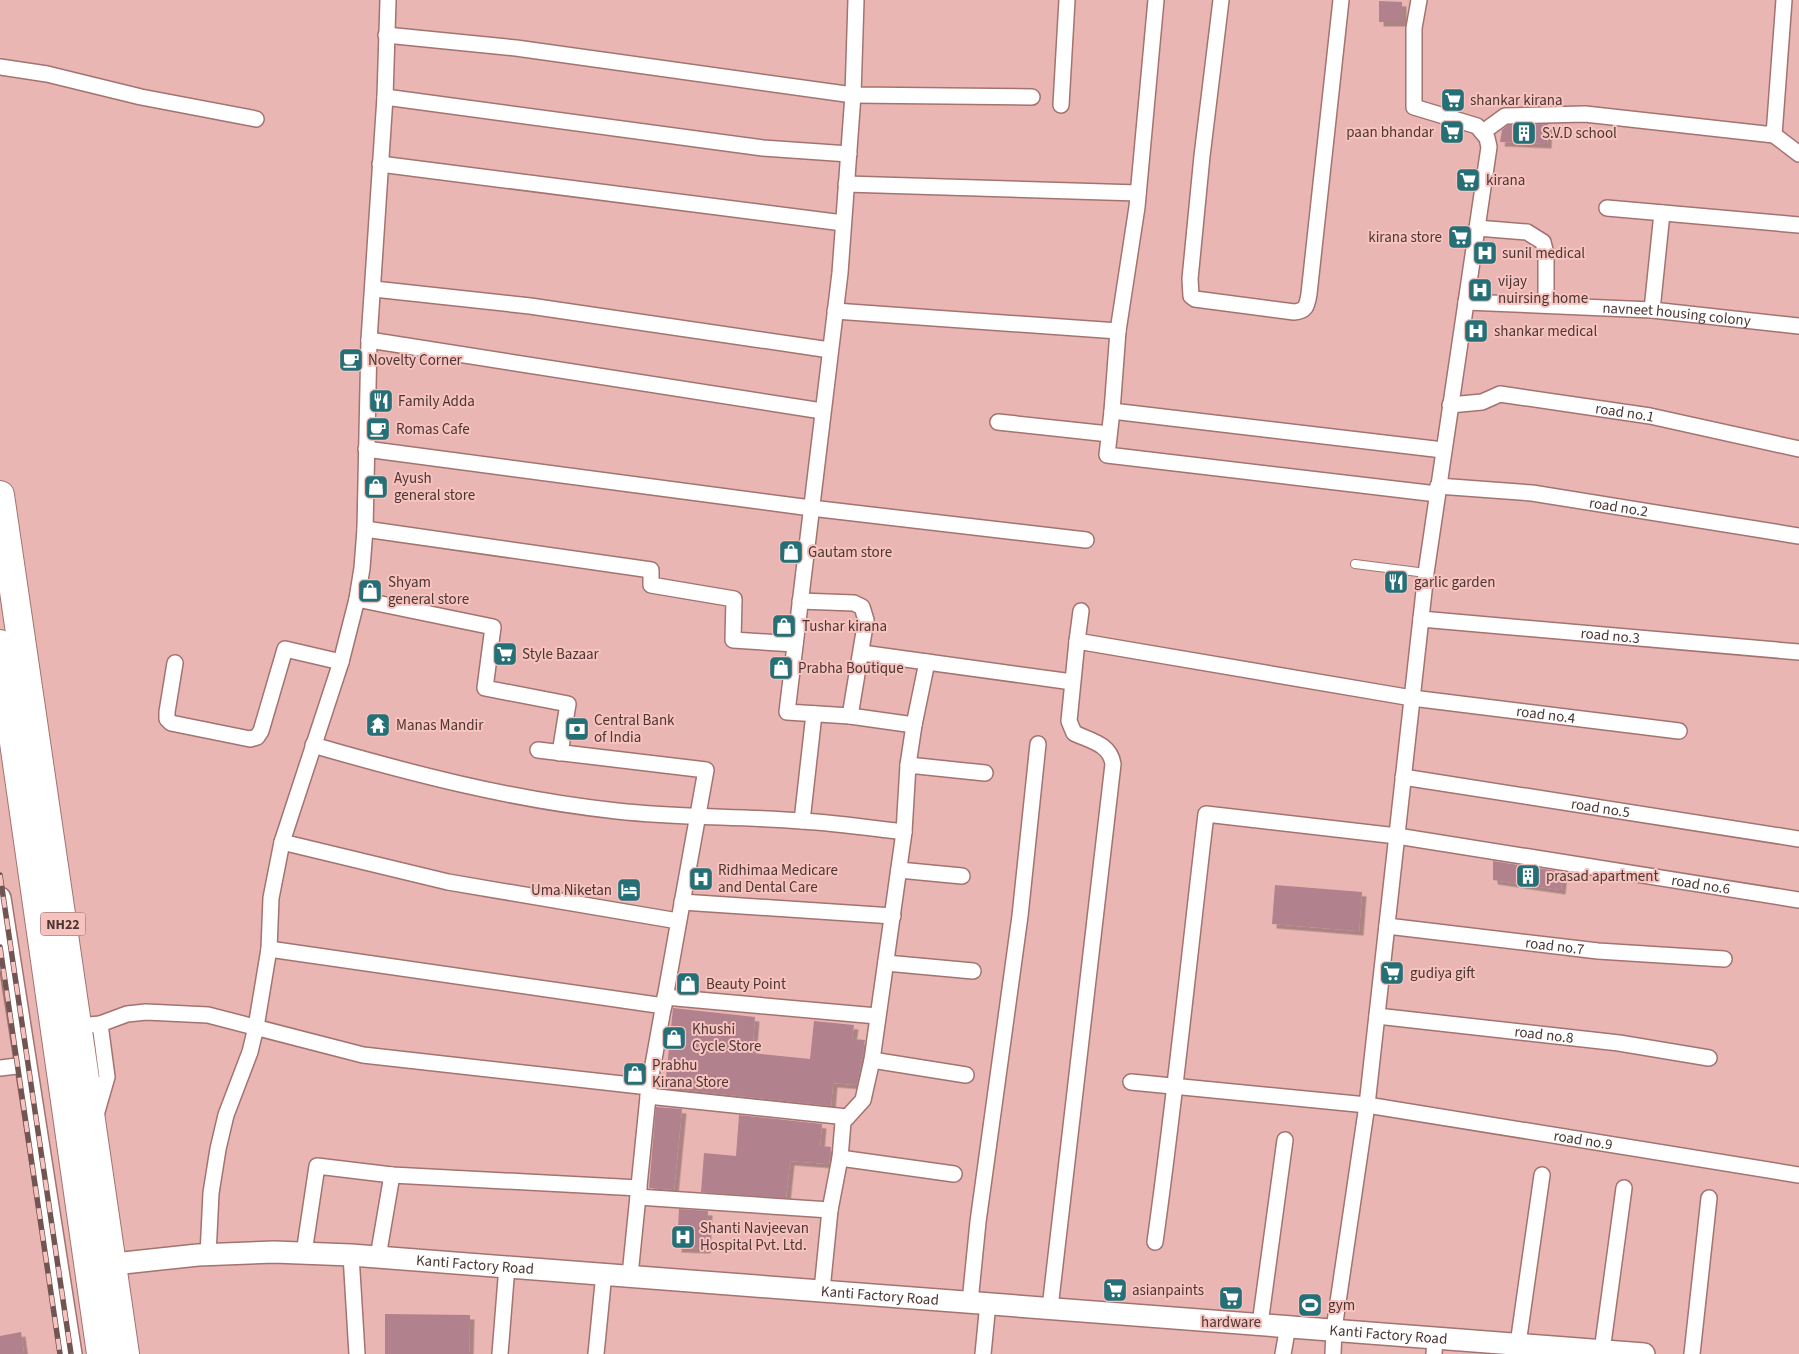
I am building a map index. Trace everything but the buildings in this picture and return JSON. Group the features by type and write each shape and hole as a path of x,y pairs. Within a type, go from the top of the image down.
{"highway":[{"name":"NH22","path":"0,495 89,1025 92,1127 114,1264 125,1354"},
{"name":"NH22","path":"0,644 101,1354"}],"street":[{"path":"208,1255 212,1193 218,1149 226,1115 250,1052 256,1027 269,949 271,898 282,842 341,662 357,599 365,529 369,340 374,289 385,97 388,0"},
{"path":"856,0 853,95 835,311 787,712 850,716 914,724"},
{"path":"1060,105 1066,0"},
{"path":"998,422 1109,434 1118,331 1138,193 1156,0"},
{"path":"1221,0 1202,156 1190,279 1191,296 1195,299 1294,312 1302,311 1307,306 1309,294 1341,0"},
{"path":"1333,1354 1334,1329 1367,1105 1420,619 1437,490 1489,147 1483,132 1477,126 1414,106 1414,28 1419,0"},
{"path":"1774,136 1784,0"},
{"path":"386,35 516,48 853,95 1032,97"},
{"path":"0,67 47,74 141,97 256,119"},
{"path":"385,97 763,148 849,154"},
{"path":"1483,132 1505,116 1585,114 1774,136 1799,154"},
{"path":"380,164 843,223"},
{"path":"846,184 1138,193"},
{"path":"1607,208 1799,225"},
{"path":"1652,310 1662,212"},
{"path":"1476,228 1527,232 1537,236 1543,242 1546,254 1546,305"},
{"path":"374,289 530,306 830,350"},
{"name":"navneet housing colony","path":"1466,302 1652,310 1799,326"},
{"path":"835,311 1118,331"},
{"path":"369,340 822,411"},
{"name":"road no.1","path":"1450,405 1482,402 1500,394 1650,416 1799,449"},
{"path":"1112,411 1443,450"},
{"name":"road no.2","path":"1109,434 1107,455 1437,490 1532,493 1799,536"},
{"path":"366,449 810,508 1086,540"},
{"path":"365,529 651,570 651,585 734,599 733,640 795,644"},
{"path":"357,599 493,627 484,688 568,704 560,753"},
{"path":"800,601 854,603 862,607 866,620 850,716"},
{"path":"1050,1308 1113,764 1112,754 1103,746 1074,734 1069,721 1081,611"},
{"name":"road no.3","path":"1420,619 1799,652"},
{"name":"road no.4","path":"1077,641 1412,698 1679,731"},
{"path":"175,663 167,712 167,719 170,723 250,739 257,737 261,731 286,649 341,662"},
{"path":"862,653 1072,682"},
{"path":"822,1290 830,1210 840,1158 843,1122 863,1100 872,1060 904,832 908,765 914,724 927,662"},
{"path":"802,821 814,714"},
{"path":"983,1354 979,1302 978,1222 1020,916 1038,744"},
{"path":"314,745 412,773 528,798 617,811 698,817 802,821 904,832"},
{"path":"538,750 706,770 649,1092 630,1275"},
{"path":"908,765 985,773"},
{"name":"road no.5","path":"1403,777 1799,838"},
{"name":"road no.6","path":"1176,1085 1206,814 1397,836 1799,900"},
{"path":"282,842 448,882 678,921"},
{"path":"899,870 962,876"},
{"path":"0,898 71,1354"},
{"path":"682,902 892,916"},
{"name":"road no.7","path":"1387,926 1598,952 1724,959"},
{"path":"269,949 664,1002 877,1016"},
{"path":"886,963 974,971"},
{"path":"89,1025 127,1014 146,1012 208,1015 363,1055 847,1118"},
{"name":"road no.8","path":"1377,1016 1619,1043 1709,1058"},
{"path":"872,1060 966,1075"},
{"path":"0,1068 25,1065"},
{"name":"road no.9","path":"1131,1082 1367,1105 1799,1175"},
{"path":"1155,1242 1176,1085"},
{"path":"1260,1324 1286,1140"},
{"path":"840,1158 954,1174"},
{"path":"304,1253 317,1166 392,1175 639,1192 830,1210"},
{"path":"378,1256 392,1175"},
{"path":"1518,1344 1542,1175"},
{"path":"1602,1351 1624,1188"},
{"path":"1692,1354 1709,1198"},
{"name":"Kanti Factory Road","path":"114,1264 208,1255 304,1253 378,1256 1334,1329 1434,1346 1469,1347 1518,1344 1644,1354"},
{"path":"351,1255 357,1354"},
{"path":"500,1354 507,1266"},
{"path":"596,1354 604,1273"},
{"path":"1283,1354 1288,1326"}],"lane":[{"path":"1356,564 1426,573"}],"railway":[{"path":"0,875 71,1354"},
{"path":"0,947 60,1354"}],"place":[{"name":"shankar kirana","path":"1453,100"},
{"name":"paan bhandar","path":"1452,132"},
{"name":"S.V.D school","path":"1524,133"},
{"name":"kirana","path":"1468,180"},
{"name":"kirana store","path":"1460,237"},
{"name":"sunil medical","path":"1485,253"},
{"name":"vijay nuirsing home","path":"1480,290"},
{"name":"shankar medical","path":"1476,331"},
{"name":"Novelty Corner","path":"351,360"},
{"name":"Family Adda","path":"381,401"},
{"name":"Romas Cafe","path":"378,429"},
{"name":"Ayush general store","path":"376,487"},
{"name":"Gautam store","path":"791,552"},
{"name":"garlic garden","path":"1396,582"},
{"name":"Shyam general store","path":"370,591"},
{"name":"Tushar kirana","path":"784,626"},
{"name":"Style Bazaar","path":"505,654"},
{"name":"Prabha Boutique","path":"781,668"},
{"name":"Manas Mandir","path":"378,725"},
{"name":"Central Bank of India","path":"577,729"},
{"name":"prasad apartment","path":"1528,876"},
{"name":"Ridhimaa Medicare and Dental Care","path":"701,879"},
{"name":"Uma Niketan","path":"629,890"},
{"name":"gudiya gift","path":"1392,973"},
{"name":"Beauty Point","path":"688,984"},
{"name":"Khushi Cycle Store","path":"674,1038"},
{"name":"Prabhu Kirana Store","path":"635,1074"},
{"name":"Shanti Navjeevan Hospital Pvt. Ltd.","path":"683,1237"},
{"name":"asianpaints","path":"1115,1290"},
{"name":"hardware","path":"1231,1298"},
{"name":"gym","path":"1310,1305"}]}
